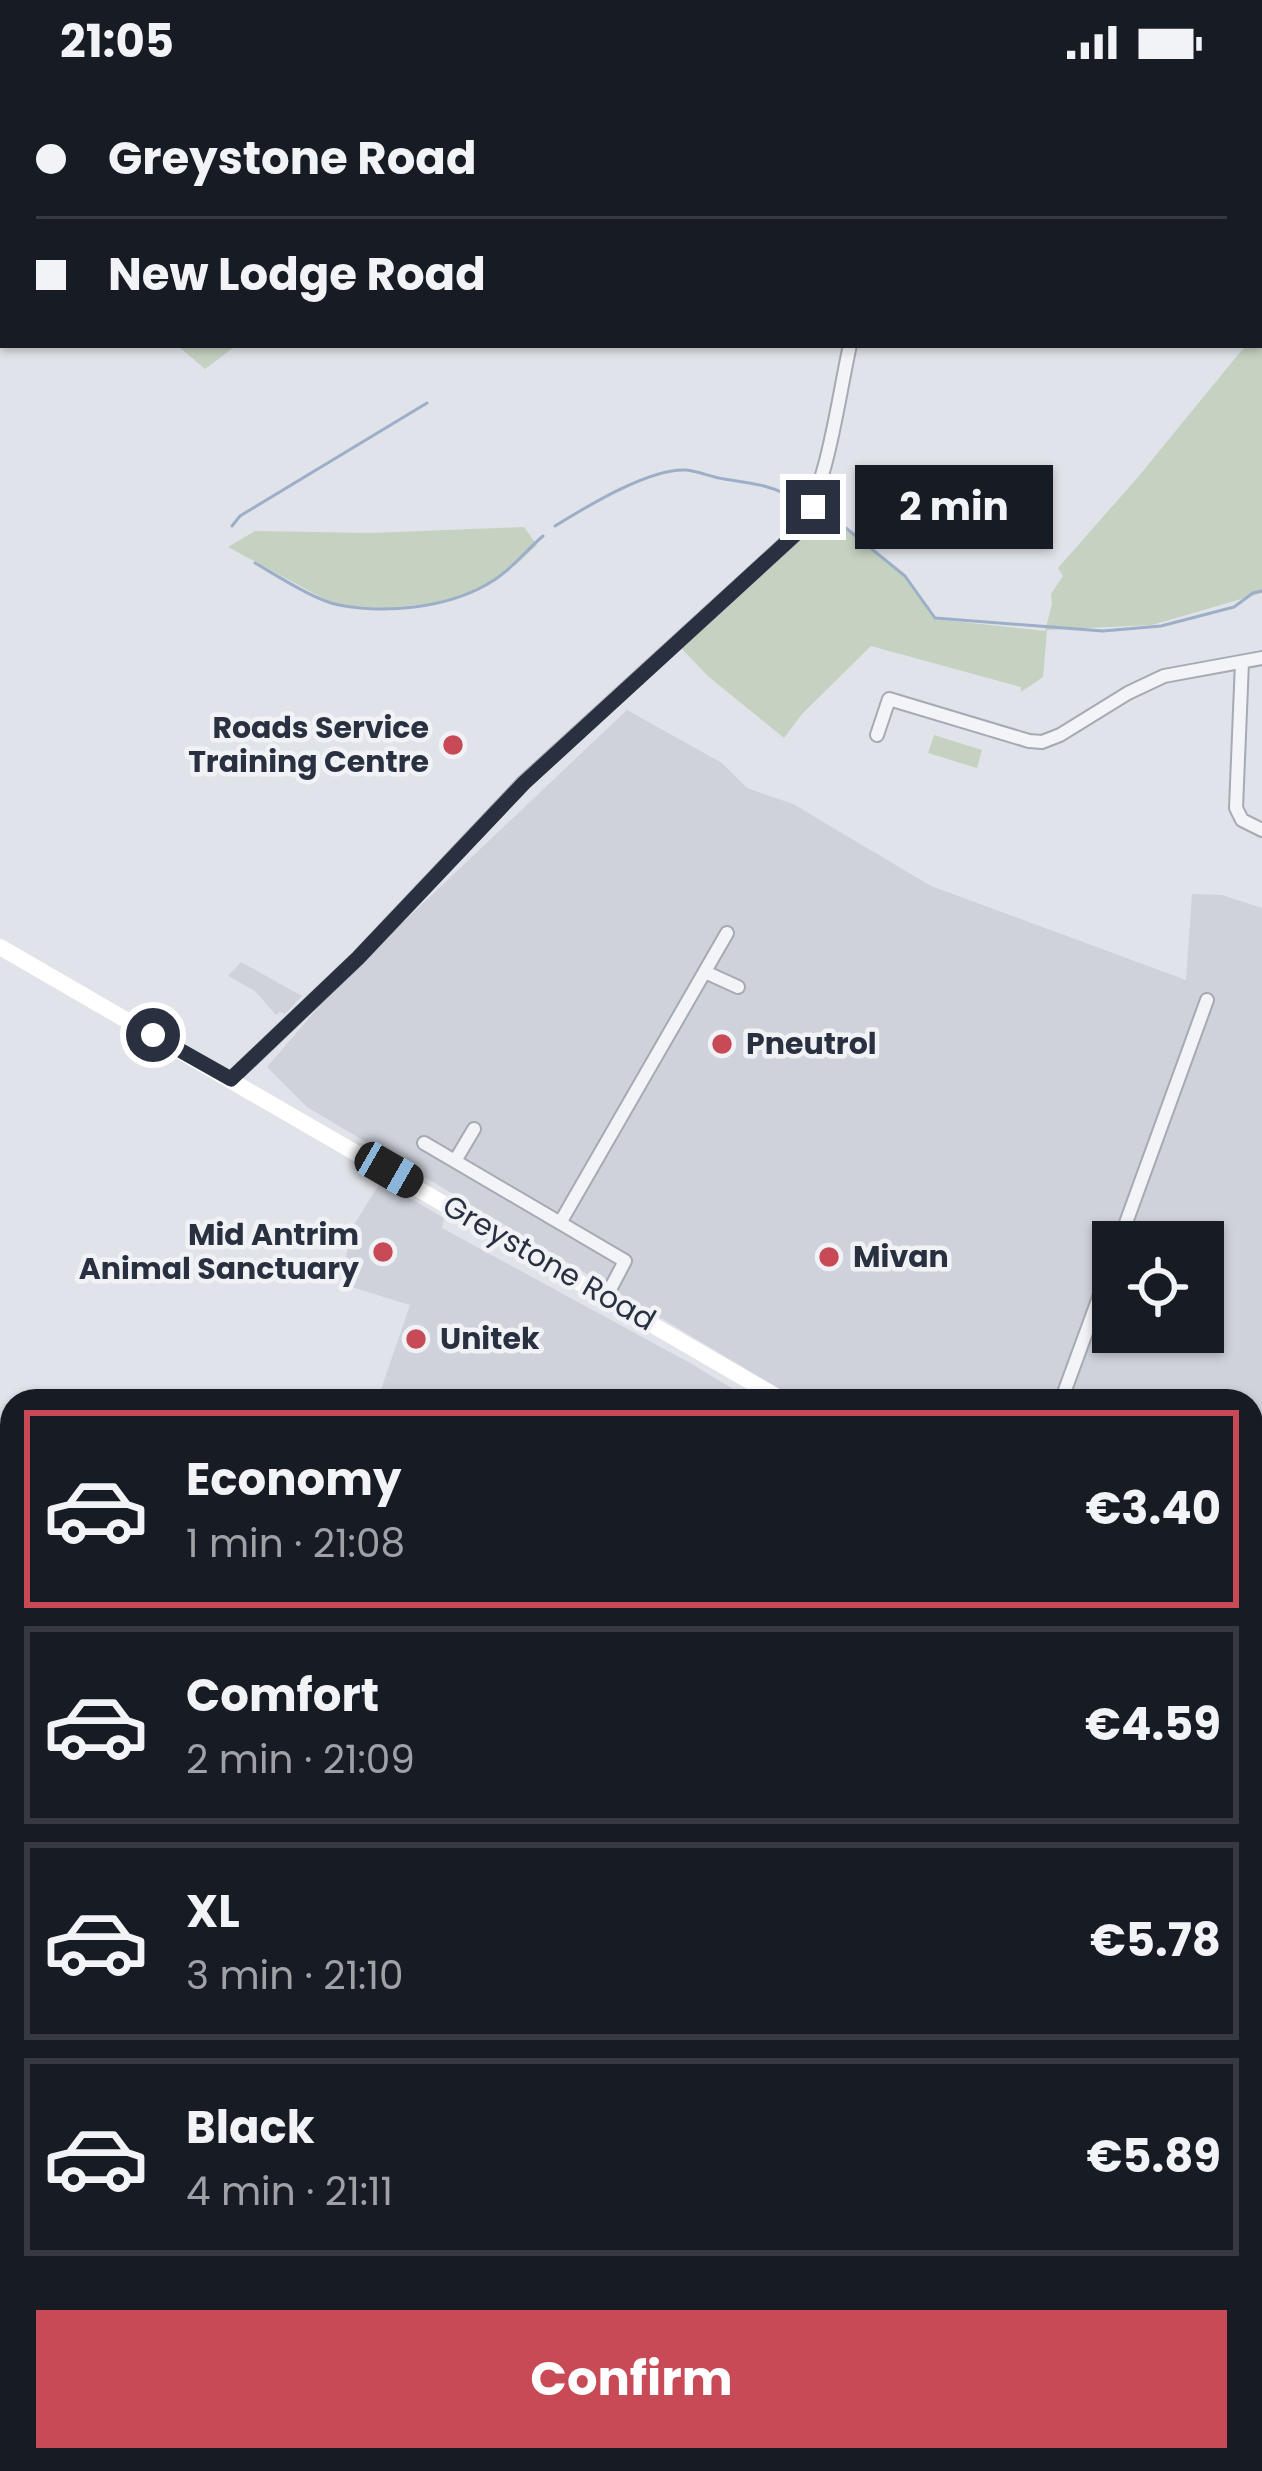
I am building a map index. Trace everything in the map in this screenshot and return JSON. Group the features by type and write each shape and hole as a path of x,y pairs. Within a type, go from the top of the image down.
{"main road":[{"name":"Greystone Road","path":"0,947 763,1389"}],"street":[{"path":"231,1079 358,958 524,783 800,530 823,475 849,348"},
{"path":"877,735 890,699 1042,742 1164,676 1262,658"},
{"path":"1242,662 1236,808 1242,820 1262,830"},
{"path":"560,1222 727,933"},
{"path":"705,972 739,987"},
{"path":"1127,1221 1207,1000"},
{"path":"455,1161 474,1129"},
{"path":"424,1143 626,1261 606,1297"},
{"path":"1065,1389 1092,1316"}],"shaded area":[{"path":"627,710 722,763 747,788 793,804 931,886 1186,980 1192,894 1222,895 1262,908 1262,1389 780,1389 307,1107 267,1067 341,981"},
{"path":"241,962 302,996 285,1014 276,1015 255,991 228,976"},
{"path":"381,1181 444,1218 442,1228 733,1389 381,1389 410,1305 345,1285 342,1277 352,1228"}],"green space":[{"path":"180,348 233,348 205,369"},
{"path":"1262,348 1262,593 1152,625 1047,630 1043,677 1021,692 1021,687 871,646 784,738 679,646 807,535 820,513 836,520 905,576 934,619 1045,631 1051,594 1063,576 1058,568 1241,351"},
{"path":"524,527 537,545 485,586 444,602 387,608 335,605 228,547 255,531 371,533"},
{"path":"934,735 982,750 977,768 928,753"}],"waterway":[{"path":"232,526 240,516 427,403"},
{"path":"555,526 618,490 671,471 757,484 805,503"},
{"path":"820,513 836,520 905,576 935,618 1103,631 1161,626 1234,607 1262,591"},
{"path":"255,563 330,603 376,609 414,607 486,585 543,536"}],"place":[{"name":"Roads Service Training Centre","path":"453,745"},
{"name":"Pneutrol","path":"722,1044"},
{"name":"Mid Antrim Animal Sanctuary","path":"383,1252"},
{"name":"Mivan","path":"829,1257"},
{"name":"Unitek","path":"416,1339"}],"route":[{"path":"153,1035 231,1079 358,958 524,783 800,530 813,507"}]}
